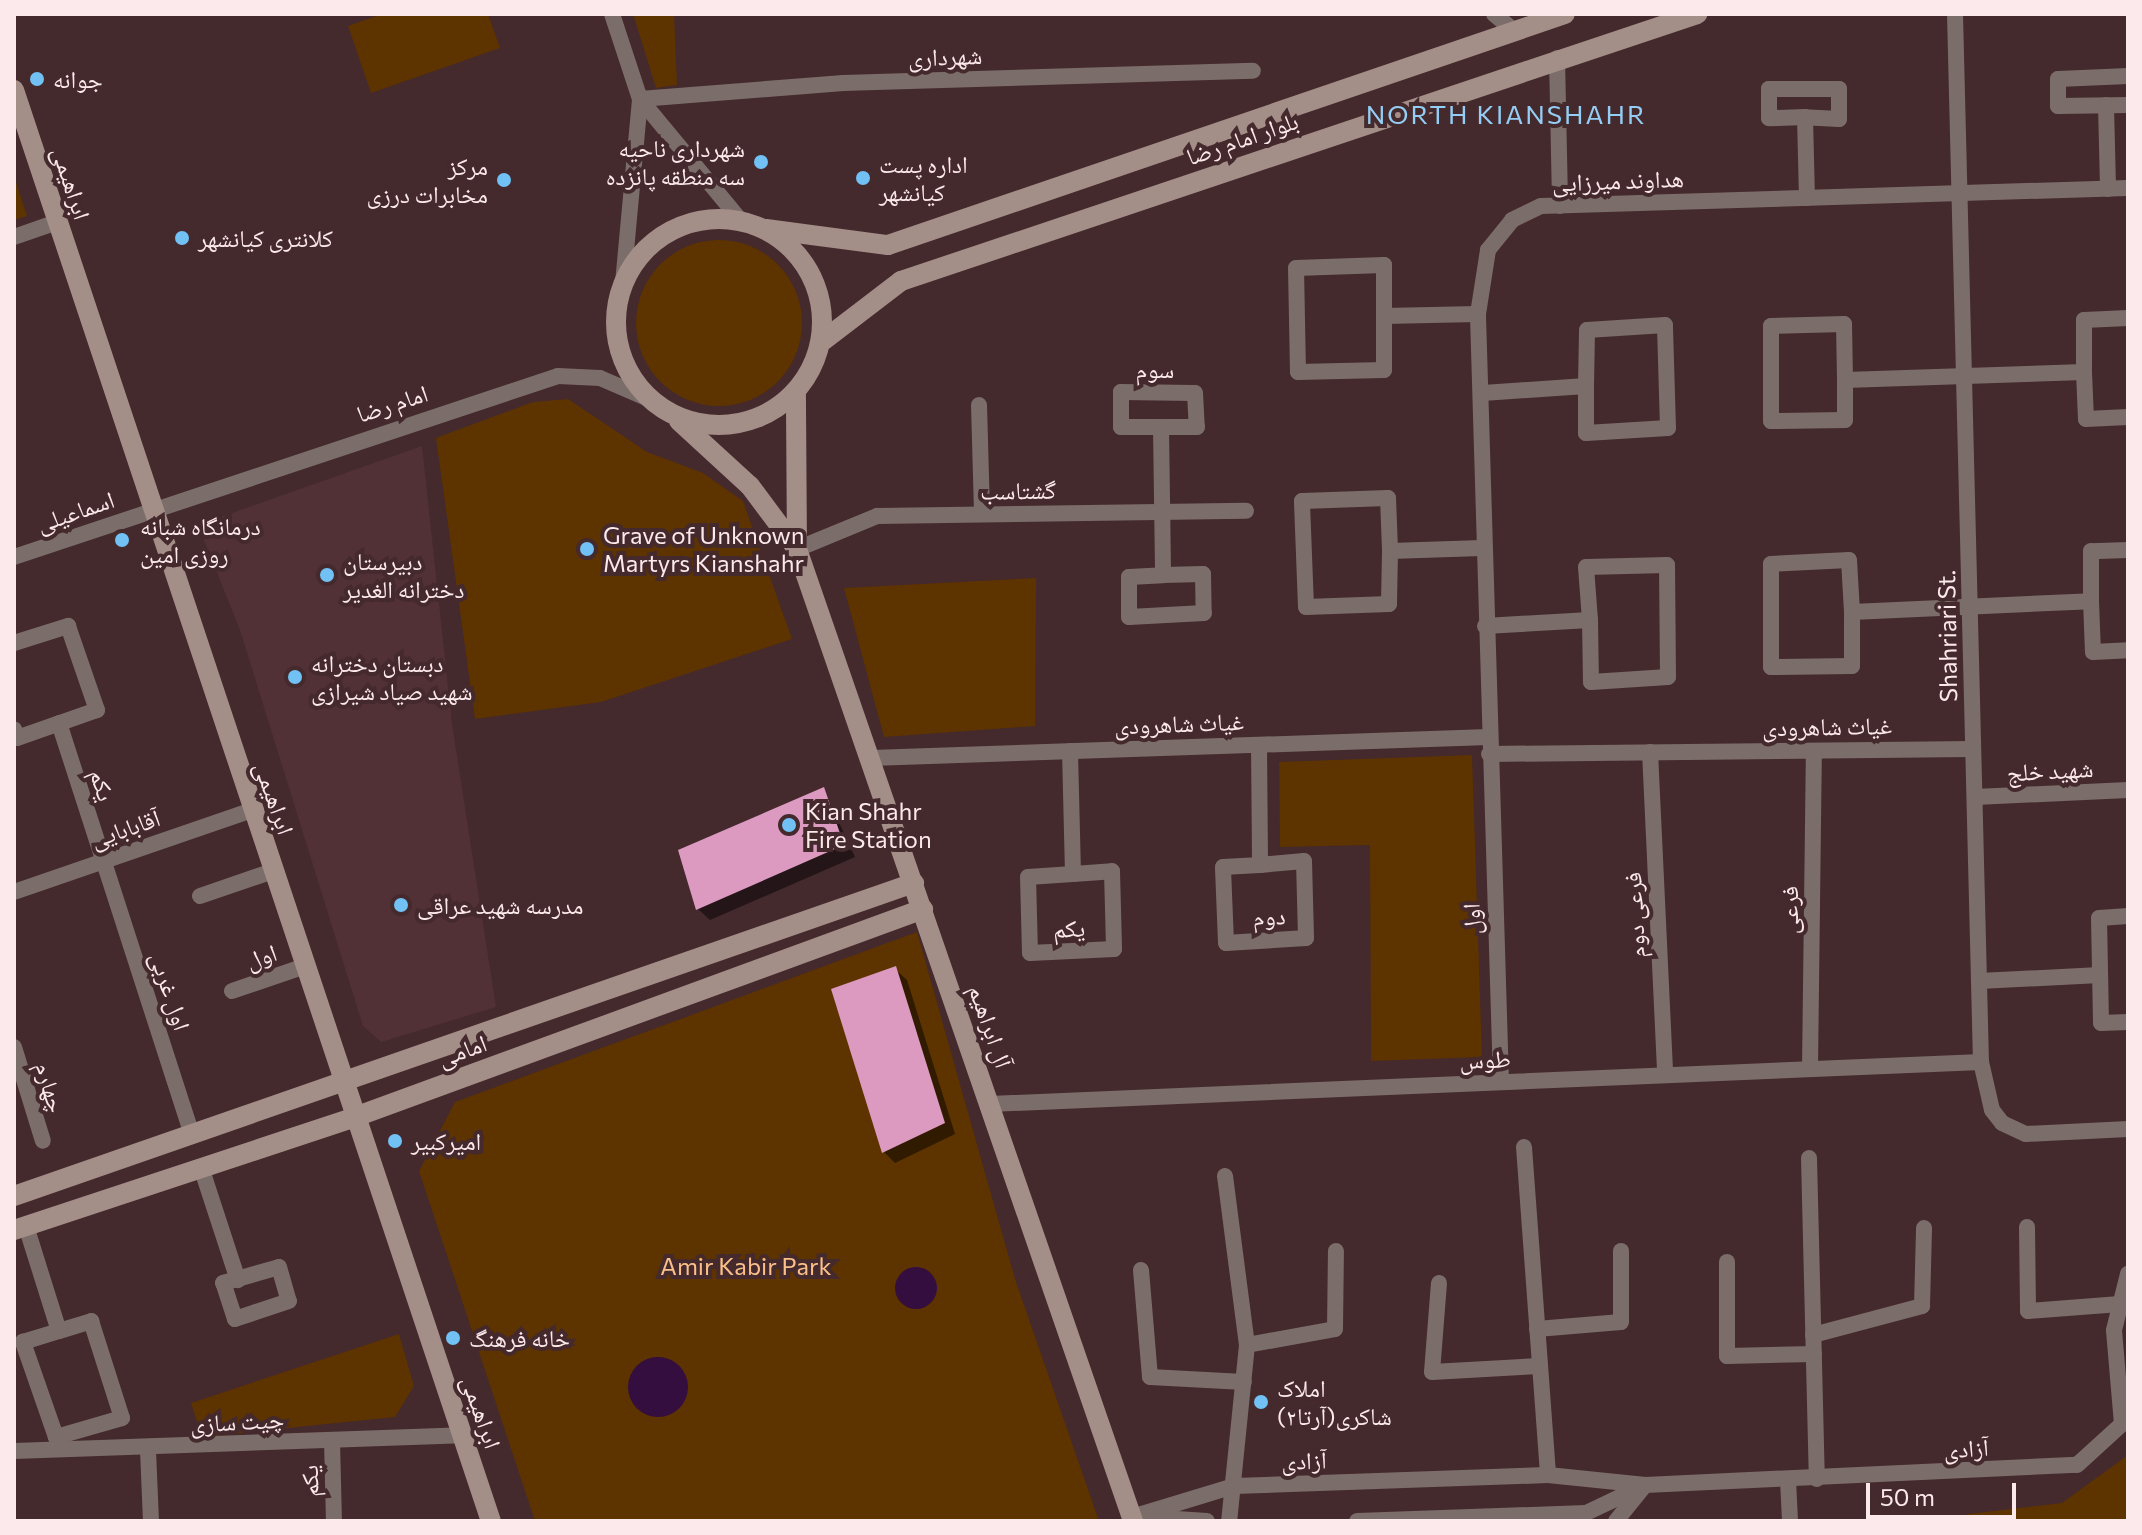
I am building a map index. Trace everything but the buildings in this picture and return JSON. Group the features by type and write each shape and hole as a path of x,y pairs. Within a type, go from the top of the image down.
{"main road":[{"name":"بلوار امام رضا","path":"766,229 888,245 1565,14"},
{"name":"بلوار امام رضا","path":"820,343 901,281 1557,58 1697,14"},
{"name":"ابراهیمی","path":"14,90 151,510 491,1521"},
{"path":"673,415 726,426 764,415 796,391 820,343 822,316 806,265 766,229 740,220 683,224 648,248 623,283 616,321 622,359 651,400 673,415 750,486 797,549"},
{"path":"796,391 797,549"},
{"name":"آل ابراهیم","path":"797,549 1133,1519"},
{"name":"امامی","path":"14,1196 344,1084 914,883"},
{"name":"امامی","path":"20,1228 355,1117 923,909"},
{"path":"192,1135 201,1167"}],"street":[{"path":"612,14 640,99 740,220"},
{"path":"1494,14 1514,31"},
{"name":"Shahriari St.","path":"1955,14 1981,1062 1992,1110 2002,1123 2026,1134 2128,1129"},
{"path":"1557,58 1560,206"},
{"name":"شهرداری","path":"640,99 843,83 1253,71"},
{"path":"2128,76 2058,79 2058,106 2128,105"},
{"path":"623,283 640,99"},
{"path":"2106,105 2108,189"},
{"path":"1805,117 1807,198"},
{"name":"هداوند میرزایی","path":"1489,746 1482,548 1483,393 1478,314 1488,250 1512,220 1560,206 2128,188"},
{"path":"14,237 57,222"},
{"path":"1384,265 1384,316 1384,370 1298,372 1296,268 1384,265"},
{"path":"1384,316 1478,314"},
{"path":"2128,318 2084,320 2086,419 2128,417"},
{"path":"1844,324 1845,380 1845,420 1771,421 1771,326 1844,324"},
{"path":"1665,325 1668,428 1586,433 1586,386 1587,330 1665,325"},
{"path":"1845,380 2084,372"},
{"name":"امام رضا","path":"151,510 558,376 600,378 651,400"},
{"path":"1483,393 1586,386"},
{"name":"سوم","path":"1121,392 1195,393 1197,427 1161,427 1121,427 1121,392"},
{"path":"979,405 982,514"},
{"path":"1161,427 1163,575"},
{"path":"1388,498 1390,551 1389,604 1306,607 1302,501 1388,498"},
{"name":"اسماعیلی","path":"14,557 151,510"},
{"name":"گشتاسب","path":"797,549 877,516 1246,511"},
{"path":"1390,551 1482,548"},
{"path":"2128,550 2091,551 2093,652 2128,650"},
{"path":"1849,560 1852,612 1852,666 1771,667 1771,564 1849,560"},
{"path":"1667,565 1668,677 1591,682 1590,620 1586,567 1667,565"},
{"path":"1203,574 1204,613 1129,617 1129,577 1163,575 1203,574"},
{"path":"1852,612 2091,601"},
{"path":"1485,626 1590,620"},
{"path":"14,643 68,626 97,710 17,738 14,729"},
{"name":"یکم","path":"59,723 102,862"},
{"path":"1259,745 1260,865"},
{"name":"غیاث شاهرودی","path":"871,758 1259,745 1489,746 1650,752 1973,749"},
{"name":"اول","path":"1489,746 1501,1082"},
{"path":"1070,751 1073,874"},
{"name":"فرعی","path":"1810,1069 1814,751"},
{"name":"فرعی دوم","path":"1650,752 1665,1075"},
{"name":"شهید خلج","path":"1975,797 2128,790"},
{"name":"آقابابایی","path":"14,892 252,810"},
{"name":"دوم","path":"1304,861 1306,938 1226,943 1223,867 1260,865 1304,861"},
{"name":"اول غربی","path":"102,862 192,1135"},
{"path":"200,896 273,871"},
{"name":"یکم","path":"1112,871 1114,949 1030,953 1028,877 1073,874 1112,871"},
{"path":"2128,916 2099,918 2101,1023 2128,1022"},
{"name":"اول","path":"232,991 305,966"},
{"path":"1979,981 2100,975"},
{"name":"چهارم","path":"14,1047 43,1141"},
{"name":"طوس","path":"990,1104 1981,1062"},
{"path":"1524,1147 1548,1475"},
{"path":"1809,1158 1817,1479"},
{"path":"201,1167 238,1280"},
{"path":"1225,1176 1247,1345 1229,1521"},
{"path":"2027,1227 2028,1311 2120,1304"},
{"path":"20,1228 59,1331"},
{"path":"1813,1335 1922,1306 1924,1228"},
{"path":"1247,1345 1335,1329 1336,1251"},
{"path":"1537,1329 1621,1322 1621,1251"},
{"path":"1727,1262 1727,1356 1814,1354"},
{"path":"1141,1270 1150,1377 1244,1382"},
{"name":"آزادی","path":"1133,1519 1234,1486 1548,1475 1645,1485 2077,1465 2125,1424 2114,1330 2128,1274"},
{"path":"1439,1283 1432,1372 1540,1366"},
{"path":"91,1321 122,1418 56,1437 23,1342 59,1331 91,1321"},
{"name":"چیت سازی","path":"14,1451 148,1450 462,1435"},
{"name":"یکم","path":"332,1441 334,1521"},
{"path":"148,1450 151,1521"},
{"path":"1788,1480 1790,1521"},
{"path":"1604,1521 1645,1485"},
{"path":"1616,1521 1645,1485"},
{"name":"آزادی","path":"1357,1521 1586,1513 1645,1485"},
{"path":"1133,1519 1207,1521"}],"shaded area":[{"path":"422,446 452,724 496,1007 381,1042 363,1026 240,630 198,525"},
{"path":"916,1267 931,1273 937,1288 931,1303 916,1309 901,1303 895,1288 901,1273"},
{"path":"658,1357 679,1366 688,1387 679,1408 658,1417 637,1408 628,1387 637,1366"}],"green space":[{"path":"382,14 488,14 500,48 371,93 348,26"},
{"path":"633,14 674,14 677,85 656,88"},
{"path":"14,176 27,216 14,220"},
{"path":"719,240 751,246 778,264 796,291 802,323 796,355 778,382 751,400 719,406 687,400 660,382 642,355 636,323 642,291 660,264 687,246"},
{"path":"568,399 647,452 703,473 743,501 792,639 601,702 475,719 436,438 533,402"},
{"path":"1036,578 1035,726 884,737 844,588"},
{"path":"1472,755 1482,1057 1371,1061 1370,845 1280,847 1279,762"},
{"name":"Amir Kabir Park","path":"917,932 1015,1279 1099,1521 535,1521 419,1171 455,1102"},
{"path":"399,1334 414,1386 395,1417 202,1437 191,1403"},
{"path":"2128,1455 2128,1521 1968,1521 1968,1514 2062,1503"}],"place":[{"name":"جوانه","path":"37,79"},
{"name":"شهرداری ناحیه سه منطقه پانزده","path":"761,162"},
{"name":"اداره پست کیانشهر","path":"863,178"},
{"name":"مرکز مخابرات درزی","path":"504,180"},
{"name":"کلانتری کیانشهر","path":"182,238"},
{"name":"درمانگاه شبانه روزی امین","path":"122,540"},
{"name":"Grave of Unknown Martyrs Kianshahr","path":"587,549"},
{"name":"دبیرستان دخترانه الغدیر","path":"327,575"},
{"name":"دبستان دخترانه شهید صیاد شیرازی","path":"295,677"},
{"name":"Kian Shahr Fire Station","path":"789,825"},
{"name":"مدرسه شهید عراقی","path":"401,905"},
{"name":"امیرکبیر","path":"395,1141"},
{"name":"خانه فرهنگ","path":"453,1338"},
{"name":"املاک شاکری(آرتا۲)","path":"1261,1402"}],"district":[{"name":"NORTH KIANSHAHR","path":"1506,114"}]}
